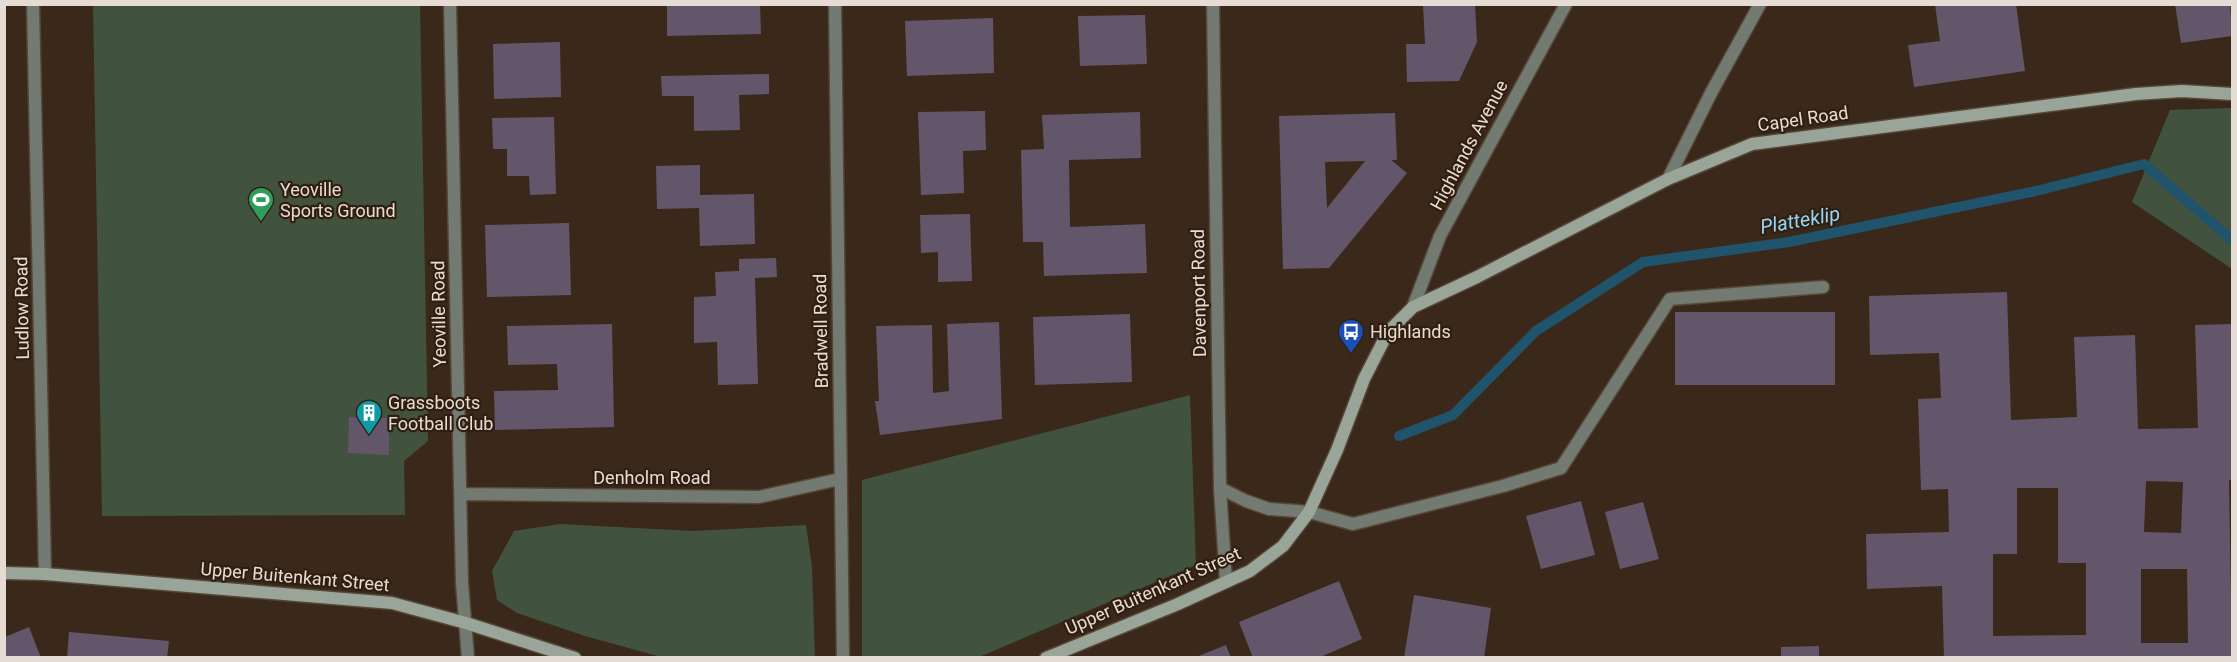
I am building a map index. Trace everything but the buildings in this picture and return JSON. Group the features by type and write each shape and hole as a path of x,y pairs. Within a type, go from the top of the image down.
{"street":[{"name":"Ludlow Road","path":"33,4 45,574"},
{"name":"Yeoville Road","path":"450,4 462,583 468,657"},
{"name":"Bradwell Road","path":"835,4 843,657"},
{"name":"Davenport Road","path":"1212,4 1220,488 1226,582"},
{"name":"Highlands Avenue","path":"1413,307 1440,236 1566,4"},
{"path":"1668,179 1711,93 1760,4"},
{"name":"Capel Road","path":"1413,307 1477,277 1668,179 1752,144 2136,94 2182,91 2232,94"},
{"path":"1220,488 1269,509 1309,512 1353,524 1398,514 1562,468 1670,298 1823,287"},
{"name":"Upper Buitenkant Street","path":"1046,657 1178,604 1250,571 1283,546 1309,512 1337,450 1364,379 1388,332 1413,307"},
{"name":"Denholm Road","path":"461,494 759,498 840,479"},
{"name":"Upper Buitenkant Street","path":"4,573 45,574 392,603 575,657"}],"green space":[{"name":"Yeoville Sports Ground","path":"93,5 420,5 428,441 404,461 405,515 102,516"},
{"path":"2232,108 2232,269 2132,202 2170,110"},
{"path":"1190,395 1196,565 979,657 862,657 862,480"},
{"path":"560,524 693,531 806,525 812,567 815,657 661,657 585,636 517,613 497,600 492,571 514,531"}],"waterway":[{"name":"Platteklip","path":"1399,436 1453,415 1536,331 1643,262 1789,242 2036,191 2144,164 2232,240"}],"place":[{"name":"Yeoville Sports Ground","path":"261,223"},
{"name":"Highlands","path":"1351,355"},
{"name":"Grassboots Football Club","path":"369,436"}]}
